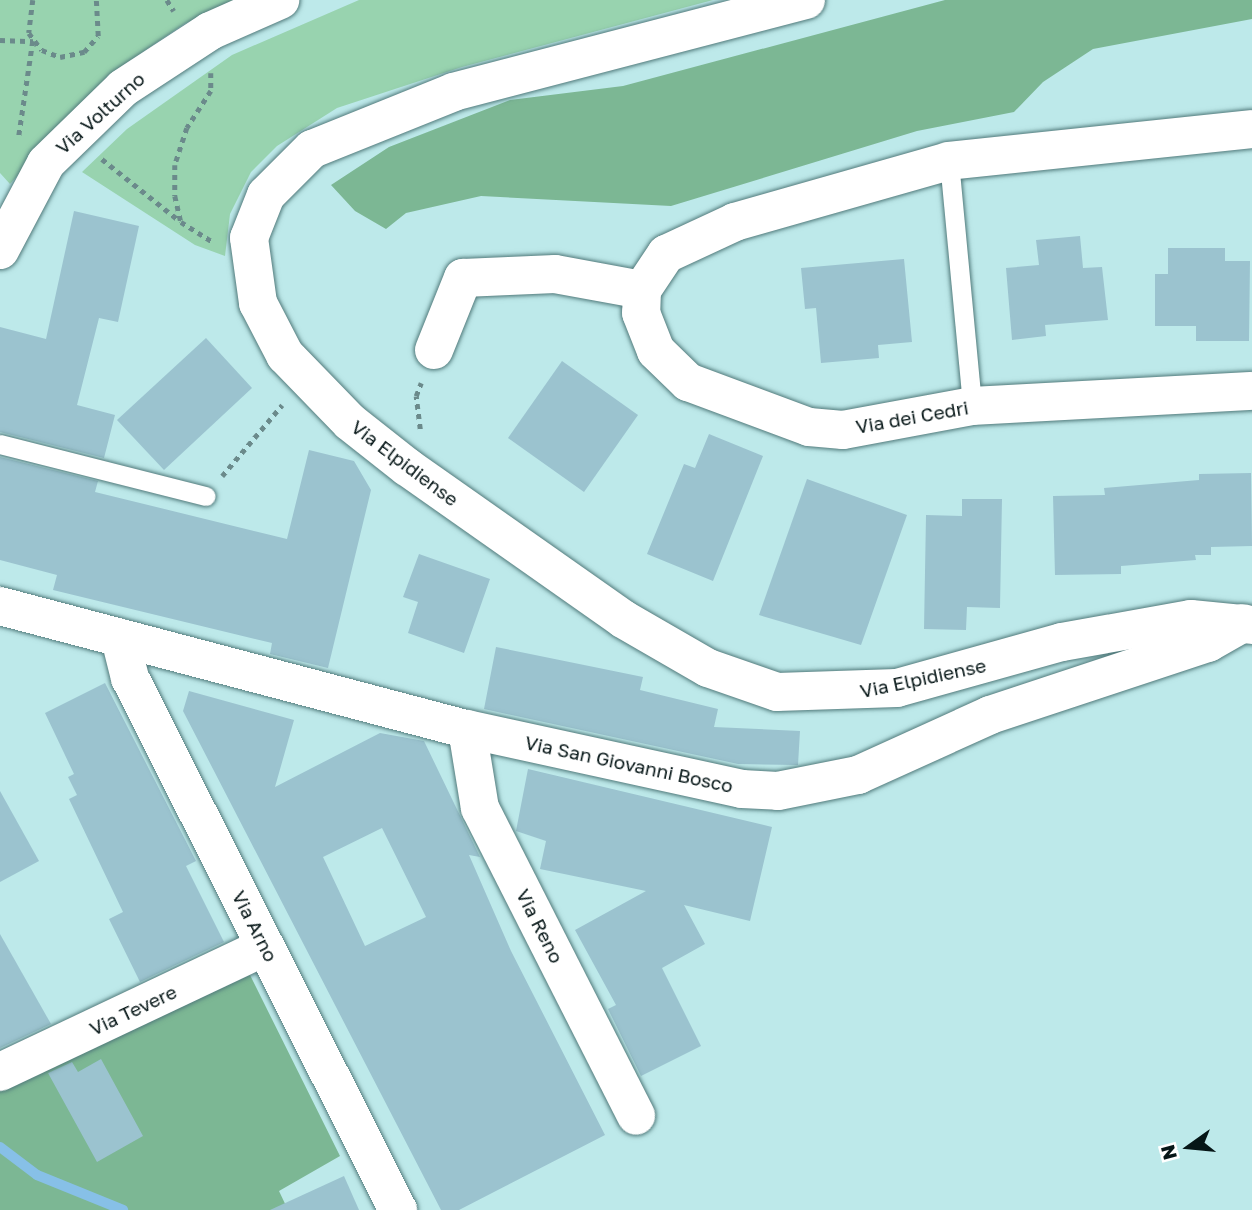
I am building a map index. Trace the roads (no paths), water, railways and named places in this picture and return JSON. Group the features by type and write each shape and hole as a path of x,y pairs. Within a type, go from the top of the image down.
{"street":[{"name":"Via Volturno","path":"0,250 46,163 123,88 210,31 280,0"},
{"name":"Via Elpidiense","path":"806,0 454,92 312,149 266,195 249,238 258,303 285,355 350,422 407,467 623,619 708,667 777,692 865,693 1131,627 1191,619 1248,624"},
{"path":"434,350 463,278 555,274 642,290 666,254 735,222 949,161 1252,129"},
{"name":"Via dei Cedri","path":"642,290 641,313 656,351 688,382 809,427 843,430 972,406 1252,391"},
{"name":"Via San Giovanni Bosco","path":"0,606 467,729 742,789 819,787 990,715 1208,643 1248,624"},
{"name":"Via Arno","path":"120,638 130,678 398,1210"},
{"name":"Via Reno","path":"467,729 480,808 636,1116"},
{"name":"Via Tevere","path":"0,1072 265,947"}],"lane":[{"path":"949,161 972,406"},
{"path":"0,443 206,496"}],"waterway":[{"path":"0,1147 37,1175 123,1210"}]}
